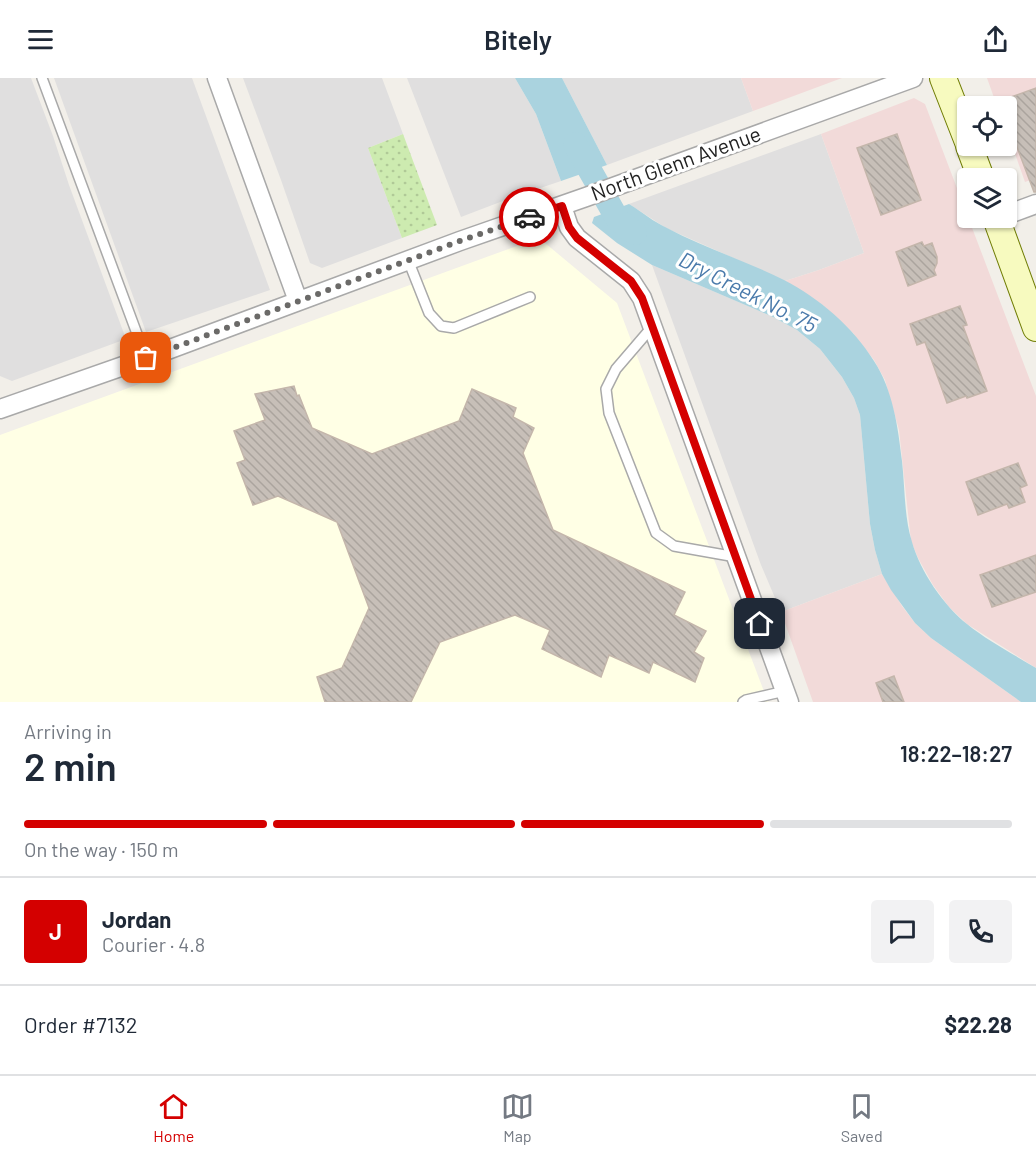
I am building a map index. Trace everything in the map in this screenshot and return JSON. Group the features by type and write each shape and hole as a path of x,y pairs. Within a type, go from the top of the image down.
{"main road":[{"path":"943,78 957,115"},
{"path":"1004,228 1036,328"}],"street":[{"path":"217,78 298,301"},
{"name":"North Glenn Avenue","path":"0,409 146,358 408,260 913,78"},
{"path":"1017,211 1036,204"},
{"path":"562,206 569,227 577,238 631,281 642,298 787,696"}],"lane":[{"path":"42,78 146,358"},
{"path":"408,260 429,313 441,326 454,328 530,297"},
{"path":"652,327 616,369 606,389 609,413 656,533 674,546 736,557"},
{"path":"742,702 787,696"}],"shaded area":[{"path":"0,78 31,78 126,339 12,381 0,376"},
{"path":"54,78 192,78 270,290 146,332"},
{"path":"243,78 382,78 403,134 368,148 402,238 322,268 310,263"},
{"path":"407,78 515,78 536,114 561,181 461,217"},
{"path":"562,78 741,78 753,111 607,165"},
{"path":"741,78 842,78 753,111"},
{"path":"987,78 1036,78 1036,178 1025,182 1016,156 1017,96 993,96"},
{"path":"914,98 925,104 957,188 957,228 972,228 1036,396 1036,668 967,624 949,607 933,585 911,541 899,430 885,380 874,360 853,333 824,306 785,281 864,253 821,134"},
{"path":"821,134 864,253 819,270 785,281 666,228 629,204"},
{"path":"533,240 545,243 617,303 768,702 0,702 0,435"},
{"path":"652,265 771,316 797,330 820,349 842,377 854,398 860,415 870,524 882,574 781,612 761,565"},
{"path":"882,574 915,623 931,638 1021,702 813,702 781,612"}],"green space":[{"path":"403,134 437,225 402,238 368,148"}],"water":[{"path":"515,78 562,78 607,165 561,181 536,114"},
{"path":"629,204 657,223 681,235 797,287 834,314 866,348 890,396 900,448 907,522 921,565 934,587 958,616 983,636 1036,668 1036,702 1021,702 931,638 915,623 891,590 882,574 870,524 860,415 854,398 842,377 820,349 797,330 771,316 652,265 617,243 592,223 594,217"}],"building":[{"path":"1036,88 1036,192 1034,192 1017,147 1017,96 1014,96"},
{"path":"897,134 921,200 881,215 857,148"},
{"path":"922,242 924,246 932,243 937,257 934,270 936,275 908,286 896,252"},
{"path":"960,306 967,325 963,326 987,391 947,403 925,342 917,345 910,324"},
{"path":"294,386 312,428 372,454 459,421 472,389 516,408 513,417 534,428 523,453 553,530 685,592 674,615 706,631 694,652 704,658 695,682 653,662 649,673 609,655 601,677 542,649 550,630 515,615 440,642 411,702 325,702 317,677 342,668 369,608 337,522 278,496 253,505 237,463 245,460 234,431 265,420 255,394"},
{"path":"1018,463 1027,485 1020,488 1025,502 1009,508 1007,504 978,515 966,482"},
{"path":"1036,555 1036,592 992,607 980,575"},
{"path":"894,676 904,702 883,702 876,683"}],"waterway":[{"name":"Dry Creek No. 75","path":"575,144 618,220 635,233"}],"way so far":[{"path":"146,358 529,217"}],"route":[{"path":"529,217 562,206 569,227 577,238 631,281 642,298 760,624"}]}
